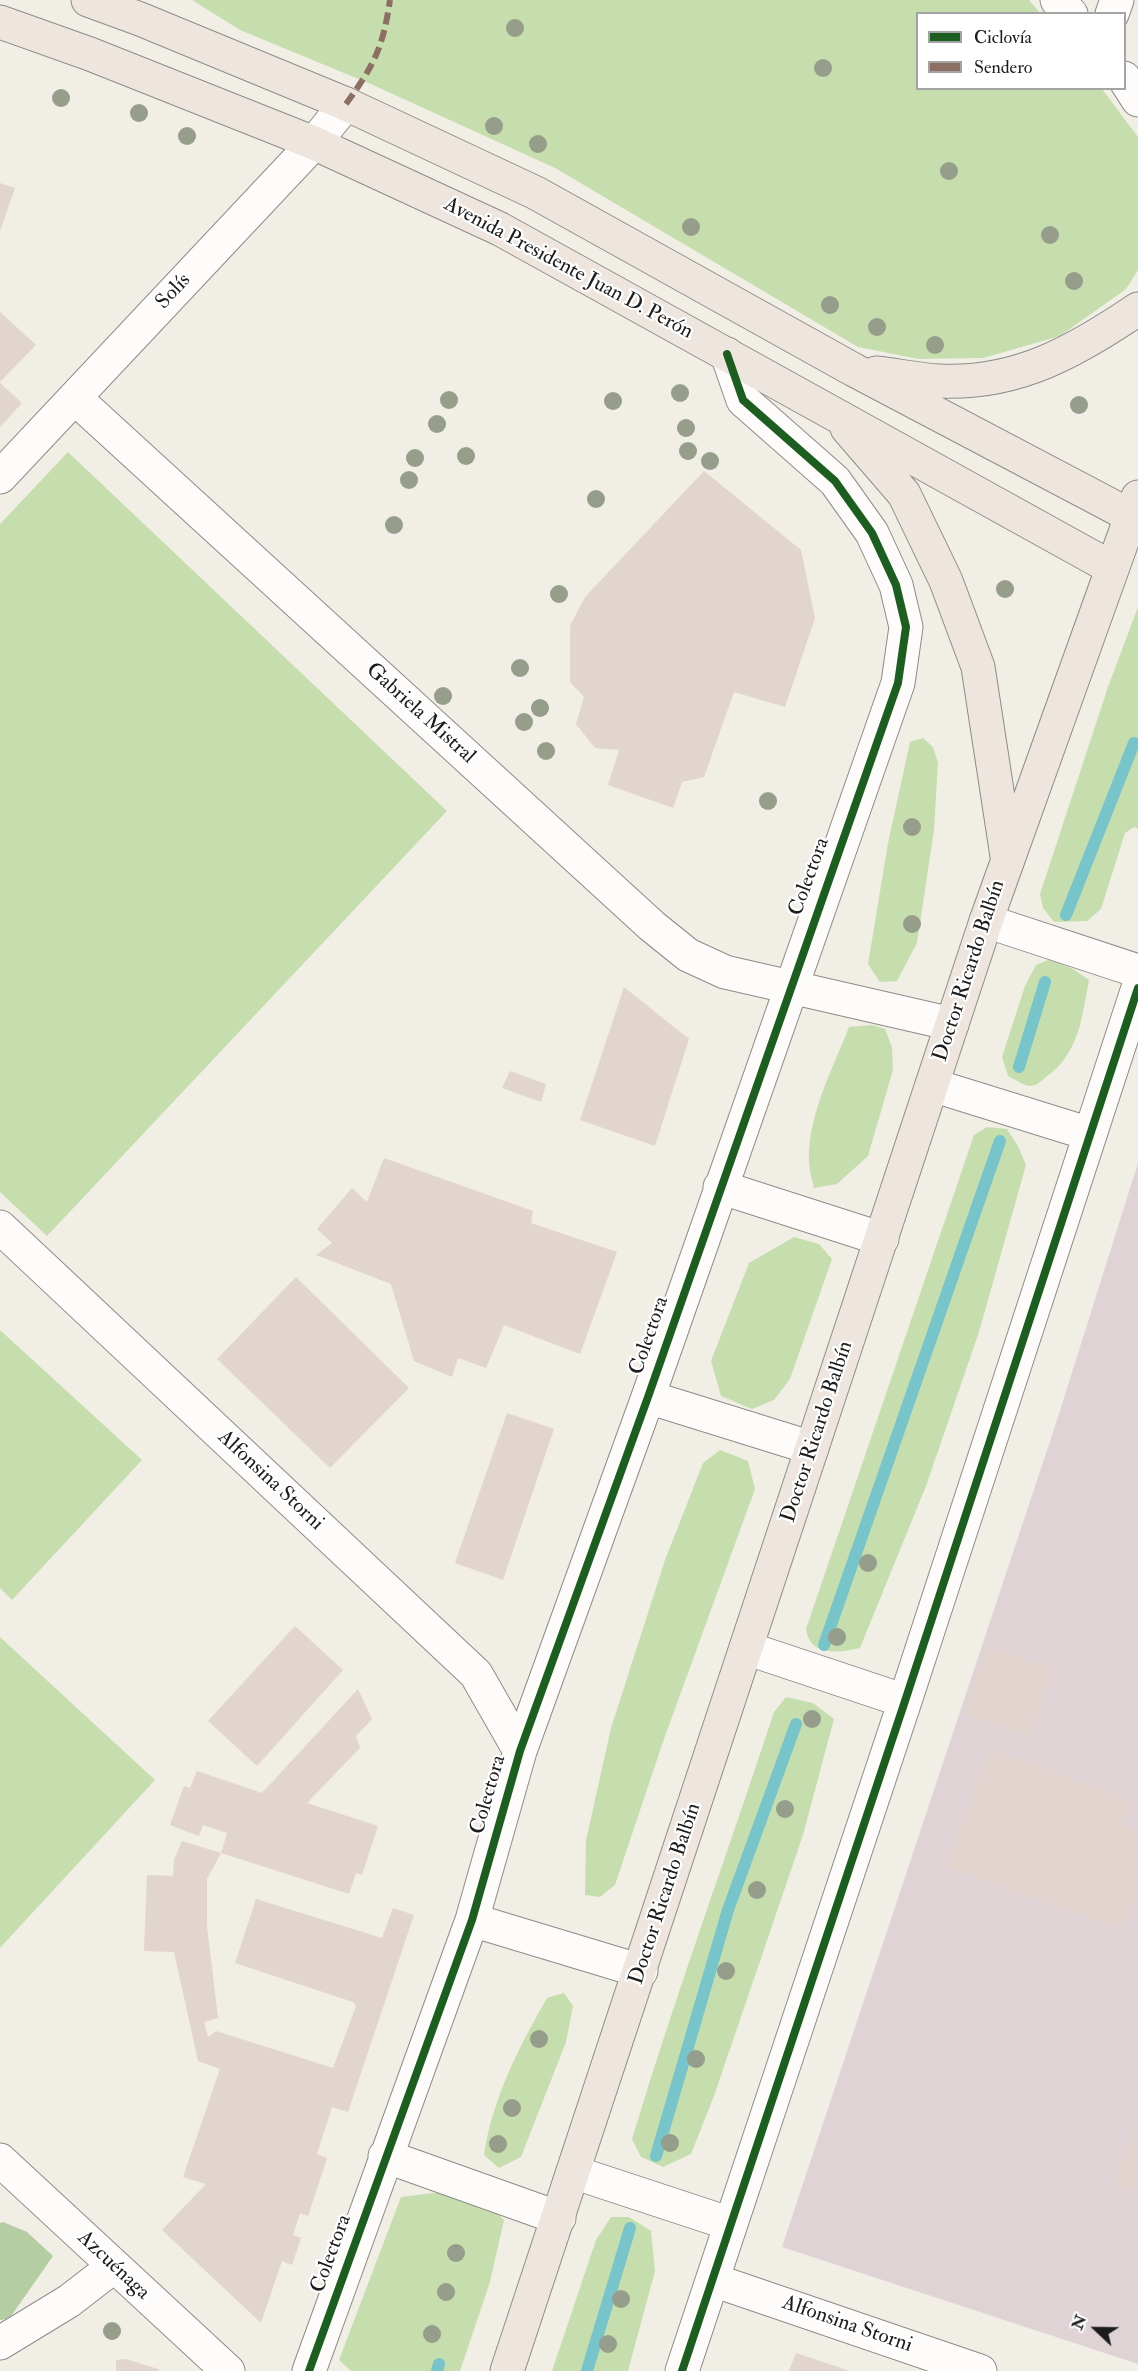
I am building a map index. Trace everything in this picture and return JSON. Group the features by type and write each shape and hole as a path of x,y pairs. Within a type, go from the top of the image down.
{"main road":[{"path":"88,0 140,19 346,104 536,193 854,370 1135,507"},
{"name":"Avenida Presidente Juan D. Perón","path":"0,22 90,54 314,143 500,229 1112,568"},
{"path":"854,370 940,381 1022,372 1076,350 1138,309"},
{"path":"832,411 904,494 946,581 978,667 1007,860"},
{"name":"Doctor Ricardo Balbín","path":"507,2371 986,921 1135,507"}],"street":[{"path":"1057,0 1069,12"},
{"path":"1126,80 1138,100"},
{"name":"Solís","path":"0,477 314,143 346,104"},
{"name":"Colectora","path":"309,2371 471,1920 520,1751 648,1397 790,986 898,684 906,627 896,585 872,533 835,481 743,400 727,354"},
{"name":"Gabriela Mistral","path":"75,398 652,926 688,955 725,972 952,1024"},
{"path":"986,921 1138,972"},
{"path":"682,2371 905,1701 1138,988"},
{"path":"932,1085 1090,1134"},
{"path":"720,1187 882,1239"},
{"name":"Alfonsina Storni","path":"0,1227 476,1674 520,1751"},
{"path":"648,1397 812,1448"},
{"path":"746,1648 905,1701"},
{"path":"471,1920 641,1971"},
{"path":"385,2156 559,2218"},
{"name":"Azcuénaga","path":"0,2160 228,2371"},
{"path":"573,2172 731,2224"},
{"path":"0,2343 69,2301 113,2267"},
{"name":"Alfonsina Storni","path":"713,2280 980,2371"}],"shaded area":[{"path":"1138,1163 1138,2364 782,2247 1057,1420"}],"green space":[{"path":"192,0 1029,0 1039,12 916,12 916,90 1103,90 1138,137 1138,270 1126,289 1060,336 983,358 919,359 858,347 555,168 373,85 240,30"},
{"path":"68,452 447,811 47,1236 0,1192 0,524"},
{"path":"1138,607 1138,829 1134,827 1125,833 1101,909 1087,921 1054,922 1043,908 1040,894 1108,687"},
{"path":"923,738 933,747 938,763 934,830 917,943 897,981 880,982 868,964 888,843 910,742"},
{"path":"1050,959 1073,969 1089,980 1081,1021 1066,1057 1039,1083 1030,1086 1008,1076 1002,1057 1025,986 1036,965"},
{"path":"872,1025 885,1029 892,1047 893,1070 868,1156 837,1184 814,1188 809,1163 810,1143 823,1092 849,1027"},
{"path":"987,1127 1007,1129 1026,1165 979,1332 926,1486 860,1648 835,1652 819,1649 809,1638 806,1629 974,1135"},
{"path":"794,1237 819,1244 832,1259 790,1379 774,1400 752,1409 721,1396 711,1361 749,1263"},
{"path":"0,1330 142,1460 12,1600 0,1588"},
{"path":"720,1450 748,1461 755,1489 664,1739 615,1885 600,1897 585,1895 586,1840 611,1728 665,1560 703,1463"},
{"path":"0,1637 155,1780 0,1948"},
{"path":"786,1697 813,1703 834,1719 803,1835 714,2096 691,2154 663,2167 641,2157 632,2139 683,1979 774,1712"},
{"path":"564,1993 573,2006 566,2042 521,2157 499,2168 484,2155 500,2094 526,2035 547,1998"},
{"path":"442,2192 480,2196 504,2220 490,2282 460,2371 351,2371 339,2360 401,2197"},
{"path":"611,2217 629,2217 651,2231 655,2271 628,2371 552,2371 596,2240"},
{"path":"3,2222 27,2232 53,2256 9,2319 0,2320 0,2223"}],"building":[{"path":"0,183 15,188 0,231"},
{"path":"0,312 36,345 0,382"},
{"path":"0,383 22,403 0,427"},
{"path":"704,471 801,550 815,618 785,707 734,692 704,777 682,782 673,808 608,785 619,750 595,748 576,724 584,697 570,682 570,626 585,597"},
{"path":"624,987 689,1039 655,1146 580,1120"},
{"path":"510,1071 546,1084 541,1102 502,1088"},
{"path":"384,1158 533,1211 531,1223 617,1252 580,1354 504,1325 486,1368 458,1358 452,1377 414,1361 391,1284 316,1255 332,1243 317,1229 352,1188 367,1202"},
{"path":"296,1277 409,1388 330,1468 217,1359"},
{"path":"507,1413 554,1429 503,1580 455,1563"},
{"path":"295,1626 343,1670 257,1766 208,1721"},
{"path":"987,1646 1054,1668 1030,1737 964,1714"},
{"path":"358,1689 372,1719 356,1736 360,1748 307,1803 378,1826 362,1875 356,1873 349,1894 221,1853 227,1833 203,1825 199,1836 170,1825 184,1786 190,1788 197,1771 262,1793"},
{"path":"989,1748 1133,1800 1124,1826 1138,1831 1138,1893 1124,1931 945,1867"},
{"path":"182,1841 221,1853 207,1879 207,1926 218,2018 204,2022 208,2037 216,2031 333,2068 356,2006 353,2002 235,1963 256,1899 382,1938 393,1908 414,1915 348,2112 332,2107 317,2154 327,2158 308,2216 300,2213 293,2235 301,2238 292,2265 282,2261 261,2323 162,2230 206,2184 183,2177 220,2069 198,2061 174,1952 144,1951 147,1875 173,1876 174,1860"},
{"path":"1138,2115 1138,2194 1112,2185"},
{"path":"796,2353 850,2371 789,2371"},
{"path":"126,2359 160,2371 116,2371 116,2360"}],"waterway":[{"path":"1066,915 1134,743"},
{"path":"1019,1067 1045,982"},
{"path":"824,1645 1000,1141"},
{"path":"656,2156 728,1910 796,1724"},
{"path":"587,2371 630,2228"},
{"path":"437,2371 439,2364"}],"marked path":[{"path":"346,104 376,55 384,31 390,0"}],"cycle path":[{"path":"309,2371 472,1920 520,1751 648,1397 898,683 906,627 896,585 872,533 835,481 743,400 727,354"},
{"path":"682,2371 905,1701 1138,988"}]}
